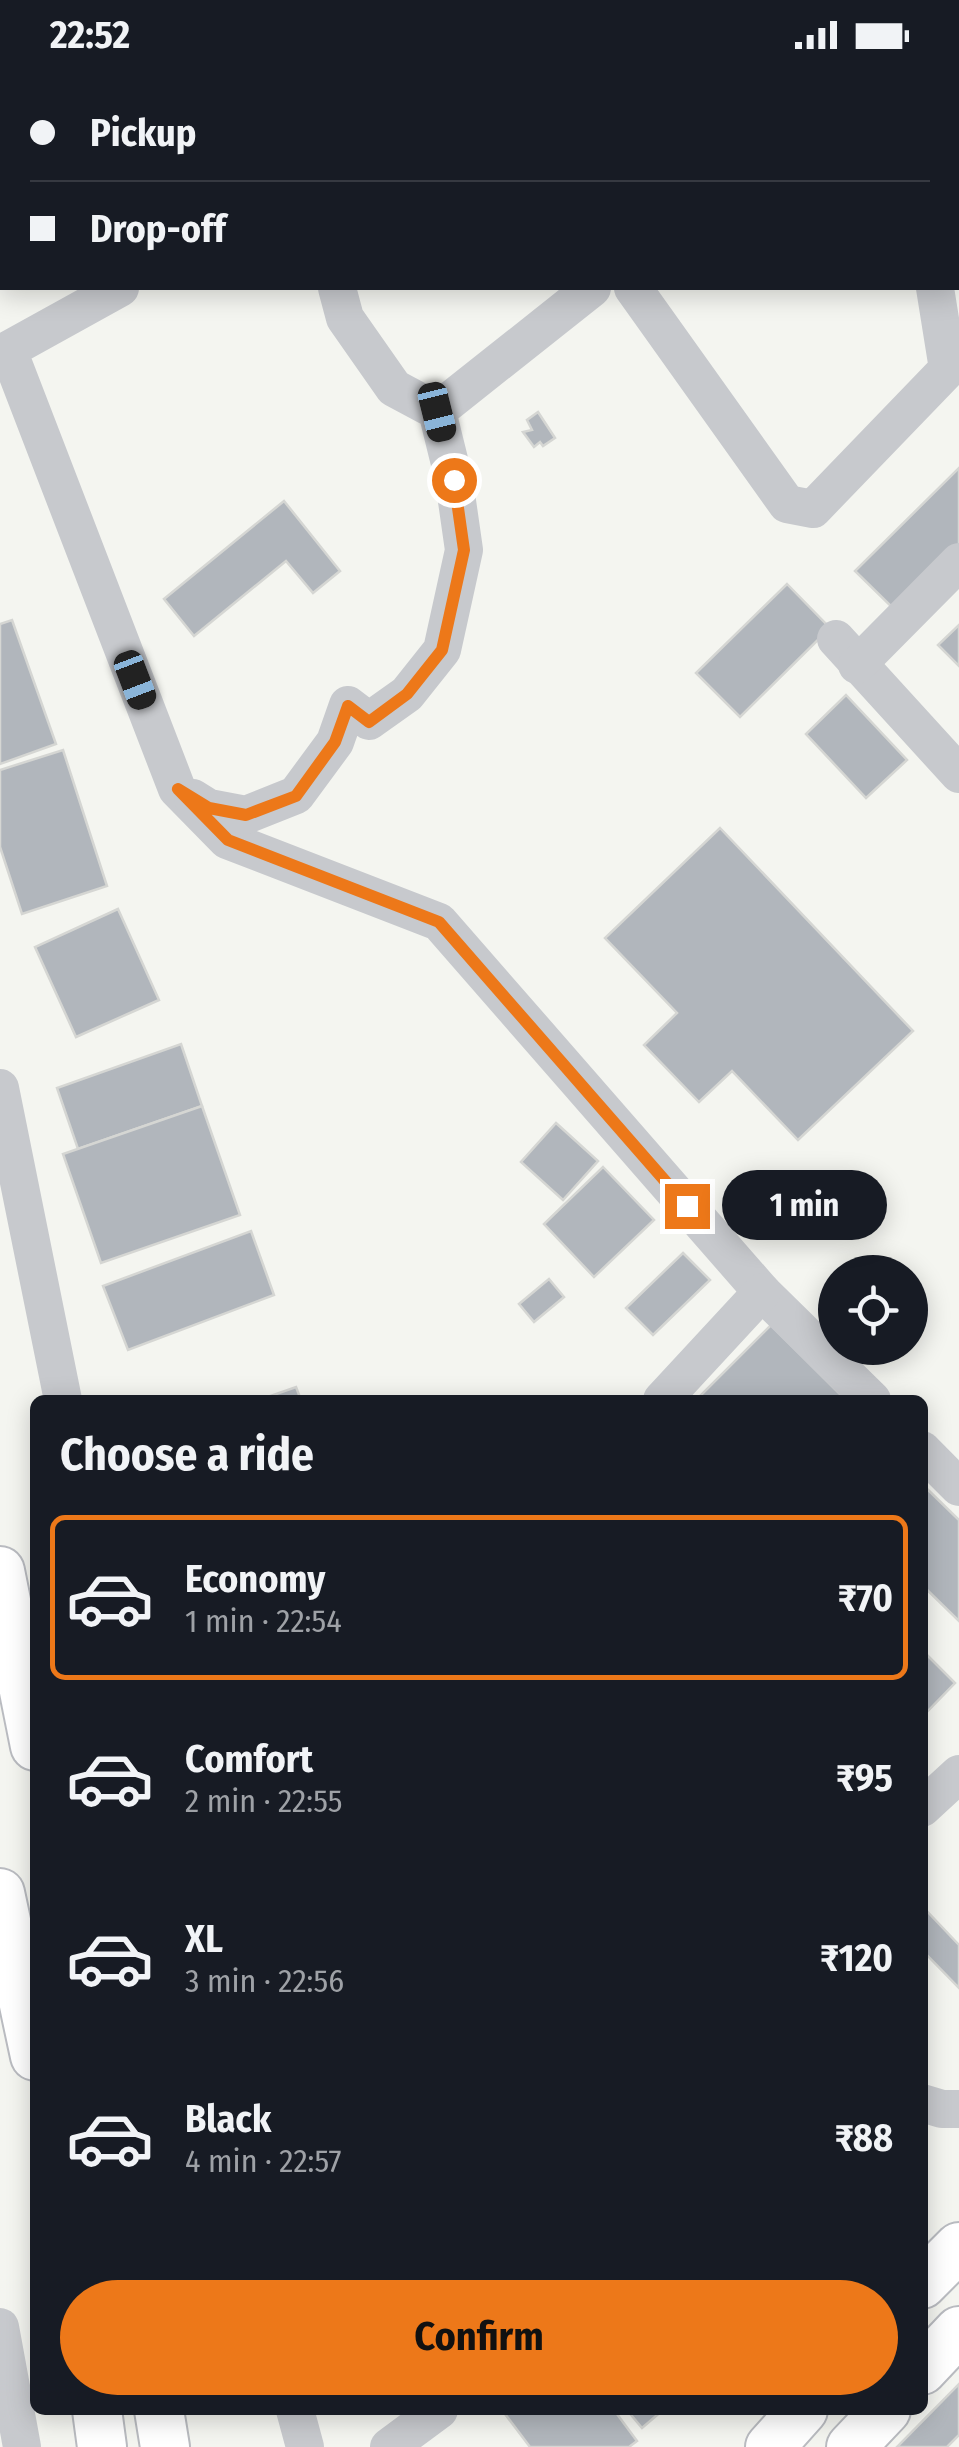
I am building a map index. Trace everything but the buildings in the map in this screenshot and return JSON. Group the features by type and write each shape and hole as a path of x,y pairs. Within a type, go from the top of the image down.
{"main road":[{"path":"0,1571 30,1721"},
{"path":"0,1893 30,2033"},
{"path":"928,2278 959,2247"},
{"path":"928,2364 959,2331"},
{"path":"97,2415 102,2447"},
{"path":"160,2415 165,2447"},
{"path":"770,2447 799,2415"},
{"path":"851,2447 881,2415"}],"street":[{"path":"116,290 8,350 178,789 228,840 439,922 762,1292 867,1395"},
{"path":"178,789 209,808 246,815 296,796 335,742 348,706 369,722 407,694 442,650 464,550 454,480 437,412 394,388 345,318 337,290"},
{"path":"437,412 590,290"},
{"path":"634,290 787,504 813,509 948,369 935,290"},
{"path":"959,562 846,652 959,774"},
{"path":"0,1088 62,1395"},
{"path":"667,1395 762,1292"},
{"path":"928,1456 959,1487"},
{"path":"928,1802 959,1774"},
{"path":"928,2105 959,2108"},
{"path":"0,2327 22,2447"},
{"path":"85,2447 87,2415"},
{"path":"296,2415 305,2447"},
{"path":"390,2447 432,2415"}],"route":[{"path":"454,480 464,550 442,650 407,694 369,722 348,706 335,742 296,796 246,815 209,808 178,789 228,840 439,922 687,1206"}]}
